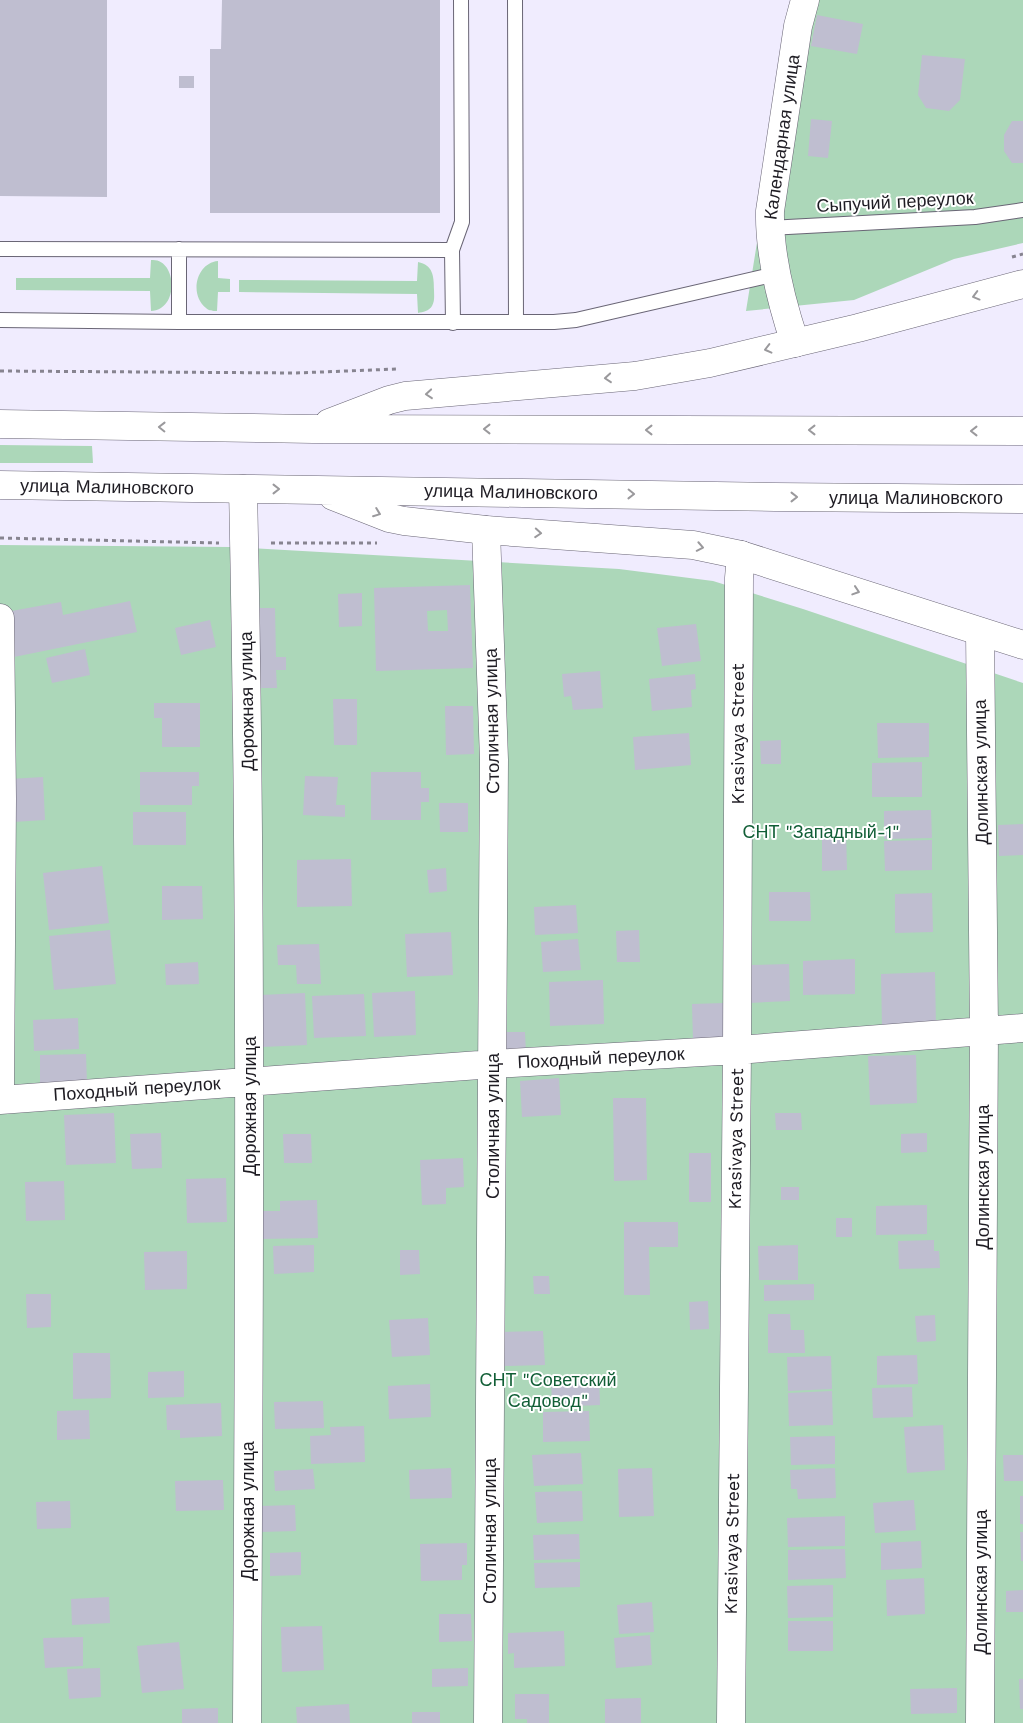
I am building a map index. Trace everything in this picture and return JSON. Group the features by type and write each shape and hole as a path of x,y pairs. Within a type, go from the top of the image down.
{"main road":[{"name":"Календарная улица","path":"795,343 776,274 769,228 798,26 804,0"},
{"path":"314,429 389,400 405,396 635,376 710,364 858,328 1023,284"},
{"path":"0,424 314,429 1023,431"},
{"name":"улица Малиновского","path":"0,485 1023,499"},
{"name":"Дорожная улица","path":"243,489 251,1081 247,1723"},
{"path":"316,489 389,518 404,521 486,530 693,545 741,555 1023,645"},
{"name":"Столичная улица","path":"486,530 494,760 488,1723"},
{"name":"Krasivaya Street","path":"731,1723 739,588 741,555"},
{"path":"0,618 2,808 0,1090"},
{"name":"Долинская улица","path":"980,632 984,1030 980,1723"},
{"name":"Походный переулок","path":"0,1100 493,1064 737,1050 1023,1028"}],"lane":[{"path":"453,323 452,250 462,222 461,0"},
{"path":"515,0 516,322"},
{"name":"Сыпучий переулок","path":"769,228 975,218 1023,210"},
{"path":"0,249 452,250"},
{"path":"179,249 179,322"},
{"path":"0,320 554,322 576,320 776,274"}],"path":[{"path":"0,371 296,373 405,368"},
{"path":"0,538 244,544 385,543"}],"green space":[{"path":"796,0 1023,0 1023,243 954,259 854,300 746,311"},
{"path":"151,260 160,261 166,267 172,284 171,294 167,302 160,308 151,311 150,291 16,290 16,278 150,278"},
{"path":"218,261 218,278 230,279 230,292 218,292 217,311 213,311 207,309 201,302 198,295 197,280 204,267"},
{"path":"418,262 430,268 432,272 434,302 431,308 418,313 417,294 239,292 239,280 417,281"},
{"path":"0,445 92,446 93,463 0,463"},
{"path":"0,545 230,547 619,569 713,581 803,609 1023,683 1023,1723 0,1723"}],"building":[{"path":"0,0 107,0 107,197 0,196"},
{"path":"222,0 440,0 440,213 210,213 210,49 221,49"},
{"path":"817,15 863,24 857,54 811,46"},
{"path":"922,55 965,59 960,100 949,111 926,108 918,95"},
{"path":"179,76 194,76 194,88 179,88"},
{"path":"811,119 832,121 828,158 808,156"},
{"path":"1012,121 1023,121 1023,163 1012,163 1004,151 1004,135"},
{"path":"470,585 473,668 376,671 374,588","holes":["447,610 448,631 428,631 427,611"]},
{"path":"362,593 362,626 339,627 338,594"},
{"path":"130,601 137,632 14,657 6,612 61,602 63,615"},
{"path":"253,608 275,608 276,657 286,657 286,670 276,670 277,688 255,688"},
{"path":"210,620 216,647 181,655 175,628"},
{"path":"696,624 701,661 662,666 657,628"},
{"path":"85,649 90,675 52,683 46,658"},
{"path":"600,671 603,708 573,710 571,696 564,697 562,674"},
{"path":"695,674 696,689 691,690 692,707 652,711 649,679"},
{"path":"333,699 357,699 357,745 334,745"},
{"path":"154,703 200,703 200,747 162,747 162,718 154,718"},
{"path":"445,706 473,706 474,754 446,755"},
{"path":"877,723 929,723 929,757 878,758"},
{"path":"689,733 691,765 635,770 633,737"},
{"path":"781,740 781,764 761,764 760,741"},
{"path":"922,762 922,797 872,797 872,763"},
{"path":"140,772 199,772 199,786 192,786 192,805 140,805"},
{"path":"371,772 421,772 421,788 429,788 429,802 421,802 421,820 371,820"},
{"path":"305,776 338,777 336,805 345,805 345,817 303,815"},
{"path":"43,777 45,820 13,822 10,779"},
{"path":"439,803 468,803 468,832 440,832"},
{"path":"931,810 932,838 884,839 884,811"},
{"path":"133,812 186,812 186,845 133,845"},
{"path":"1023,824 1023,855 999,856 998,825"},
{"path":"822,830 846,830 847,870 822,871"},
{"path":"932,840 932,870 885,871 884,841"},
{"path":"351,859 352,906 297,907 297,860"},
{"path":"102,866 109,923 49,930 43,873"},
{"path":"446,868 447,891 429,893 427,870"},
{"path":"162,886 202,886 203,919 162,920"},
{"path":"769,892 810,892 811,921 769,921"},
{"path":"932,893 933,932 895,933 895,894"},
{"path":"576,905 578,933 535,935 534,907"},
{"path":"110,930 116,984 54,990 49,936"},
{"path":"639,930 640,962 617,962 616,931"},
{"path":"451,932 453,975 407,977 405,934"},
{"path":"578,939 581,970 543,972 541,942"},
{"path":"319,944 321,984 297,984 296,965 278,965 277,945"},
{"path":"855,959 855,994 803,995 803,961"},
{"path":"198,962 199,984 166,985 165,964"},
{"path":"789,964 790,1001 749,1003 749,965"},
{"path":"935,972 936,1026 882,1027 881,974"},
{"path":"603,980 604,1024 550,1026 549,982"},
{"path":"415,991 416,1035 374,1037 372,993"},
{"path":"305,993 307,1045 262,1047 260,995"},
{"path":"364,994 366,1036 314,1038 312,996"},
{"path":"725,1003 725,1040 693,1041 692,1004"},
{"path":"78,1018 79,1049 34,1051 33,1020"},
{"path":"502,1032 525,1032 526,1053 503,1053"},
{"path":"86,1054 87,1083 40,1084 40,1055"},
{"path":"916,1055 917,1103 870,1105 868,1056"},
{"path":"559,1078 561,1115 522,1117 520,1081"},
{"path":"613,1098 646,1098 647,1180 614,1181"},
{"path":"114,1113 116,1163 66,1165 64,1115"},
{"path":"775,1113 801,1113 802,1130 776,1130"},
{"path":"161,1133 162,1168 132,1169 130,1134"},
{"path":"927,1133 927,1152 901,1153 901,1134"},
{"path":"283,1134 311,1134 312,1163 284,1163"},
{"path":"689,1153 711,1153 711,1202 689,1202"},
{"path":"463,1158 464,1187 446,1188 446,1204 422,1205 420,1160"},
{"path":"226,1178 227,1222 187,1223 186,1179"},
{"path":"64,1181 65,1220 26,1221 25,1182"},
{"path":"781,1187 799,1187 799,1200 781,1200"},
{"path":"317,1200 318,1238 261,1239 260,1211 280,1211 280,1201"},
{"path":"927,1205 927,1234 876,1235 876,1206"},
{"path":"836,1218 852,1218 852,1237 836,1237"},
{"path":"624,1222 678,1222 678,1247 649,1247 650,1295 624,1295"},
{"path":"934,1240 934,1251 939,1251 940,1268 899,1269 898,1241"},
{"path":"314,1245 314,1272 274,1274 273,1246"},
{"path":"798,1245 798,1280 759,1280 758,1246"},
{"path":"400,1250 419,1250 420,1274 400,1275"},
{"path":"187,1251 187,1289 145,1290 144,1252"},
{"path":"533,1276 549,1276 550,1294 534,1294"},
{"path":"814,1284 814,1300 764,1301 764,1285"},
{"path":"26,1294 51,1294 51,1327 27,1328"},
{"path":"708,1301 709,1329 690,1330 689,1302"},
{"path":"768,1314 790,1314 791,1330 804,1330 805,1353 768,1353"},
{"path":"935,1315 936,1341 917,1342 915,1316"},
{"path":"428,1318 430,1355 392,1357 389,1320"},
{"path":"543,1331 545,1365 503,1366 502,1332"},
{"path":"73,1353 110,1353 111,1398 73,1399"},
{"path":"917,1355 918,1384 877,1385 877,1356"},
{"path":"831,1356 832,1389 788,1391 787,1357"},
{"path":"184,1371 184,1397 148,1398 148,1372"},
{"path":"599,1376 600,1405 552,1407 551,1377"},
{"path":"430,1384 431,1417 389,1419 388,1386"},
{"path":"912,1387 913,1417 873,1418 872,1388"},
{"path":"832,1391 833,1425 789,1426 788,1393"},
{"path":"323,1401 324,1428 275,1429 274,1402"},
{"path":"221,1403 222,1436 180,1438 180,1430 167,1430 166,1405"},
{"path":"89,1410 90,1439 57,1440 57,1411"},
{"path":"589,1411 590,1441 543,1442 543,1412"},
{"path":"943,1425 945,1470 907,1473 904,1427"},
{"path":"364,1426 365,1462 311,1464 310,1436 331,1435 330,1427"},
{"path":"835,1436 835,1464 791,1465 790,1437"},
{"path":"581,1453 583,1484 534,1486 532,1455"},
{"path":"1003,1455 1023,1455 1023,1481 1004,1481"},
{"path":"451,1468 452,1498 410,1499 409,1470"},
{"path":"652,1468 654,1516 619,1517 618,1469"},
{"path":"835,1468 836,1498 798,1499 797,1489 791,1489 790,1470"},
{"path":"313,1469 315,1489 275,1491 274,1471"},
{"path":"223,1480 224,1510 176,1511 175,1481"},
{"path":"582,1491 583,1521 537,1523 535,1492"},
{"path":"1020,1496 1023,1496 1023,1524 1020,1524"},
{"path":"914,1500 916,1530 875,1533 873,1503"},
{"path":"70,1501 71,1528 37,1529 36,1502"},
{"path":"295,1505 296,1531 260,1532 260,1506"},
{"path":"845,1516 845,1546 788,1547 787,1518"},
{"path":"1020,1532 1023,1532 1023,1561 1021,1561"},
{"path":"579,1534 580,1559 534,1560 533,1535"},
{"path":"921,1541 922,1568 881,1570 881,1543"},
{"path":"467,1543 467,1565 462,1565 462,1580 421,1581 420,1544"},
{"path":"845,1549 846,1578 788,1580 788,1550"},
{"path":"301,1552 301,1575 270,1576 270,1553"},
{"path":"580,1562 580,1587 535,1588 534,1563"},
{"path":"924,1578 925,1614 887,1616 886,1580"},
{"path":"833,1585 833,1617 788,1618 787,1586"},
{"path":"1023,1590 1023,1612 1006,1612 1006,1591"},
{"path":"109,1597 110,1623 72,1625 71,1599"},
{"path":"652,1602 654,1632 619,1634 617,1605"},
{"path":"439,1614 471,1614 472,1641 439,1642"},
{"path":"788,1621 833,1621 833,1651 788,1651"},
{"path":"322,1626 324,1670 282,1672 281,1627"},
{"path":"564,1631 565,1666 514,1668 514,1653 508,1654 508,1633"},
{"path":"650,1635 652,1665 616,1668 614,1638"},
{"path":"83,1637 83,1666 45,1668 43,1638"},
{"path":"179,1642 184,1689 142,1693 137,1646"},
{"path":"100,1668 101,1697 69,1699 67,1669"},
{"path":"468,1668 468,1686 432,1687 432,1669"},
{"path":"1019,1679 1023,1679 1023,1709 1020,1709"},
{"path":"957,1688 957,1713 911,1714 910,1689"},
{"path":"515,1694 549,1694 549,1723 527,1723 527,1719 515,1719"},
{"path":"641,1698 641,1723 605,1723 605,1699"},
{"path":"349,1704 350,1723 297,1723 296,1707"},
{"path":"218,1708 218,1723 182,1723 182,1709"},
{"path":"412,1712 440,1712 440,1723 412,1723"}],"park label":[{"name":"СНТ \"Западный-1\"","path":"821,832"},
{"name":"СНТ \"Советский Садовод\"","path":"548,1390"}]}
